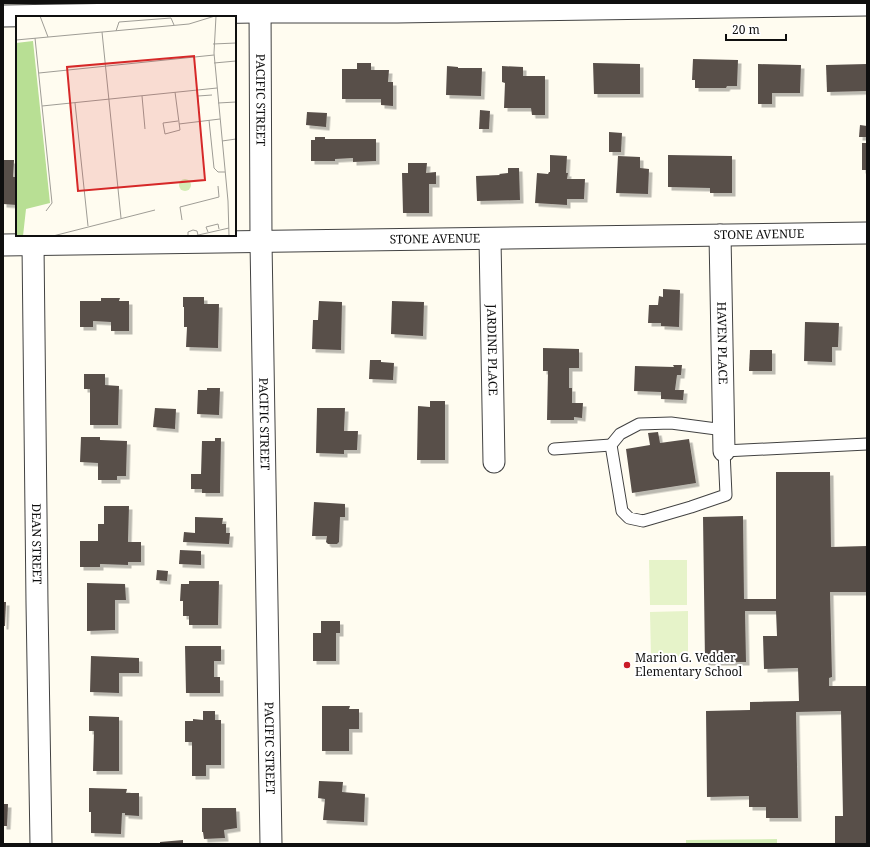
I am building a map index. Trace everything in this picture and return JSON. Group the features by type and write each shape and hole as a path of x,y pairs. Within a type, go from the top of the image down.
{"street":[{"path":"3,16 260,8 397,12 867,5"},
{"name":"PACIFIC STREET","path":"260,8 261,242 271,844"},
{"name":"STONE AVENUE","path":"3,245 867,233"},
{"name":"HAVEN PLACE","path":"720,235 724,451"},
{"name":"JARDINE PLACE","path":"490,239 494,462"},
{"name":"DEAN STREET","path":"33,245 41,844"}],"lane":[{"path":"724,430 672,423 639,424 620,434 611,446 622,511 629,518 643,521 726,495 724,451 867,444"},
{"path":"554,449 611,446"}],"green space":[{"path":"649,560 687,560 687,605 650,605"},
{"path":"688,611 688,656 651,657 650,612"},
{"path":"777,839 777,844 686,844 686,840"}],"building":[{"path":"693,59 738,60 737,86 727,86 726,88 695,88 695,80 692,80"},
{"path":"357,63 371,63 371,70 389,70 388,82 393,82 393,106 381,105 381,99 342,99 342,69 357,69"},
{"path":"593,63 640,64 640,94 594,94"},
{"path":"758,64 801,65 800,93 772,93 772,104 758,104"},
{"path":"867,64 867,91 827,92 826,65"},
{"path":"447,66 458,68 482,68 481,96 446,95"},
{"path":"502,66 523,67 523,76 545,76 545,115 532,115 531,108 504,108 505,83 502,82"},
{"path":"480,110 490,111 489,129 479,129"},
{"path":"307,112 327,113 326,127 306,125"},
{"path":"860,125 867,126 867,137 859,137"},
{"path":"609,132 622,133 621,152 609,152"},
{"path":"315,137 325,137 325,139 376,139 376,161 353,162 353,158 335,159 335,161 311,161 311,140 315,140"},
{"path":"862,143 867,143 867,170 862,170"},
{"path":"550,155 567,156 567,179 585,179 584,199 567,199 567,205 535,203 537,173 548,174 550,172"},
{"path":"668,155 732,156 732,193 710,193 710,188 668,187"},
{"path":"618,156 640,157 640,168 649,169 648,194 616,193"},
{"path":"3,160 14,160 13,177 16,177 16,205 3,204"},
{"path":"408,163 427,163 426,173 436,172 436,184 429,184 429,213 403,213 402,173 408,173"},
{"path":"508,168 519,168 520,200 477,201 476,176 500,175 499,174 508,173"},
{"path":"663,289 680,290 679,327 661,326 661,323 648,323 649,305 658,305 659,296 663,297"},
{"path":"183,297 204,297 204,304 219,304 218,348 186,347 187,327 184,327"},
{"path":"101,298 120,298 119,301 129,301 129,331 111,331 111,322 93,321 93,327 80,327 80,301 101,301"},
{"path":"319,301 342,302 341,350 312,349 313,320 318,320"},
{"path":"392,301 424,302 423,336 391,334"},
{"path":"805,322 839,323 838,347 832,347 832,362 804,361"},
{"path":"543,348 579,349 579,368 569,368 569,388 572,388 572,403 583,403 582,418 574,417 574,420 547,420 548,371 543,371"},
{"path":"750,350 772,350 772,371 749,371"},
{"path":"370,360 381,360 381,362 394,363 393,380 369,379"},
{"path":"673,365 682,365 681,375 677,375 675,390 684,390 683,400 661,399 661,392 634,391 635,366 674,367"},
{"path":"84,374 105,374 105,385 119,386 118,425 90,425 90,389 84,389"},
{"path":"207,388 220,388 219,415 197,414 198,390 207,390"},
{"path":"430,401 445,401 445,460 417,460 418,406 430,407"},
{"path":"155,408 176,409 175,429 153,427"},
{"path":"317,408 345,408 344,431 358,431 357,450 344,450 344,454 316,453"},
{"path":"658,432 660,443 689,439 696,483 632,493 626,449 650,445 648,433"},
{"path":"81,437 100,437 100,440 127,441 126,476 117,476 117,480 98,480 98,463 80,462"},
{"path":"215,438 221,438 220,493 202,493 202,489 191,489 191,474 201,474 202,441 215,441"},
{"path":"776,472 830,472 831,547 867,546 867,592 830,592 832,677 829,678 829,686 867,686 867,844 835,844 835,816 843,816 841,711 796,712 798,818 766,818 766,807 749,807 749,796 707,797 706,711 750,710 750,702 799,701 798,668 764,669 763,636 777,636 776,611 745,611 746,662 705,662 703,517 743,516 744,599 776,599"},
{"path":"314,502 345,504 345,517 340,517 339,542 337,544 328,544 326,542 327,536 312,536"},
{"path":"104,506 129,506 128,542 141,542 141,562 128,562 128,565 100,564 100,567 80,567 80,541 98,541 98,524 104,524"},
{"path":"195,517 223,518 222,524 226,524 226,533 230,533 229,544 183,542 184,532 195,533"},
{"path":"180,550 201,551 201,565 179,564"},
{"path":"157,570 168,571 167,581 156,580"},
{"path":"189,581 219,581 218,625 189,625 189,616 183,616 183,601 180,601 181,584 189,584"},
{"path":"87,583 125,584 126,600 115,600 115,630 87,631"},
{"path":"3,602 6,602 5,626 3,626"},
{"path":"321,621 340,621 340,633 336,633 336,661 313,661 313,633 321,633"},
{"path":"185,646 221,646 221,661 214,661 214,677 220,677 220,693 186,693"},
{"path":"91,656 139,658 139,673 119,673 119,693 90,692"},
{"path":"322,706 350,706 349,709 359,709 359,729 349,729 349,751 322,751"},
{"path":"203,711 215,711 215,720 221,720 221,765 206,765 206,776 192,776 192,742 185,742 185,721 193,721 193,719 203,720"},
{"path":"89,716 119,717 119,771 93,771 94,731 89,731"},
{"path":"319,781 343,782 342,792 365,794 364,822 323,820 325,799 318,798"},
{"path":"89,788 127,789 126,793 139,793 139,816 125,815 125,813 122,813 121,834 91,833"},
{"path":"3,804 8,804 7,826 3,826"},
{"path":"202,808 236,808 237,828 224,830 225,838 204,839 202,832"},
{"path":"183,840 183,844 160,844 160,842"}],"place":[{"name":"Marion G. Vedder Elementary School","path":"627,665"}]}
